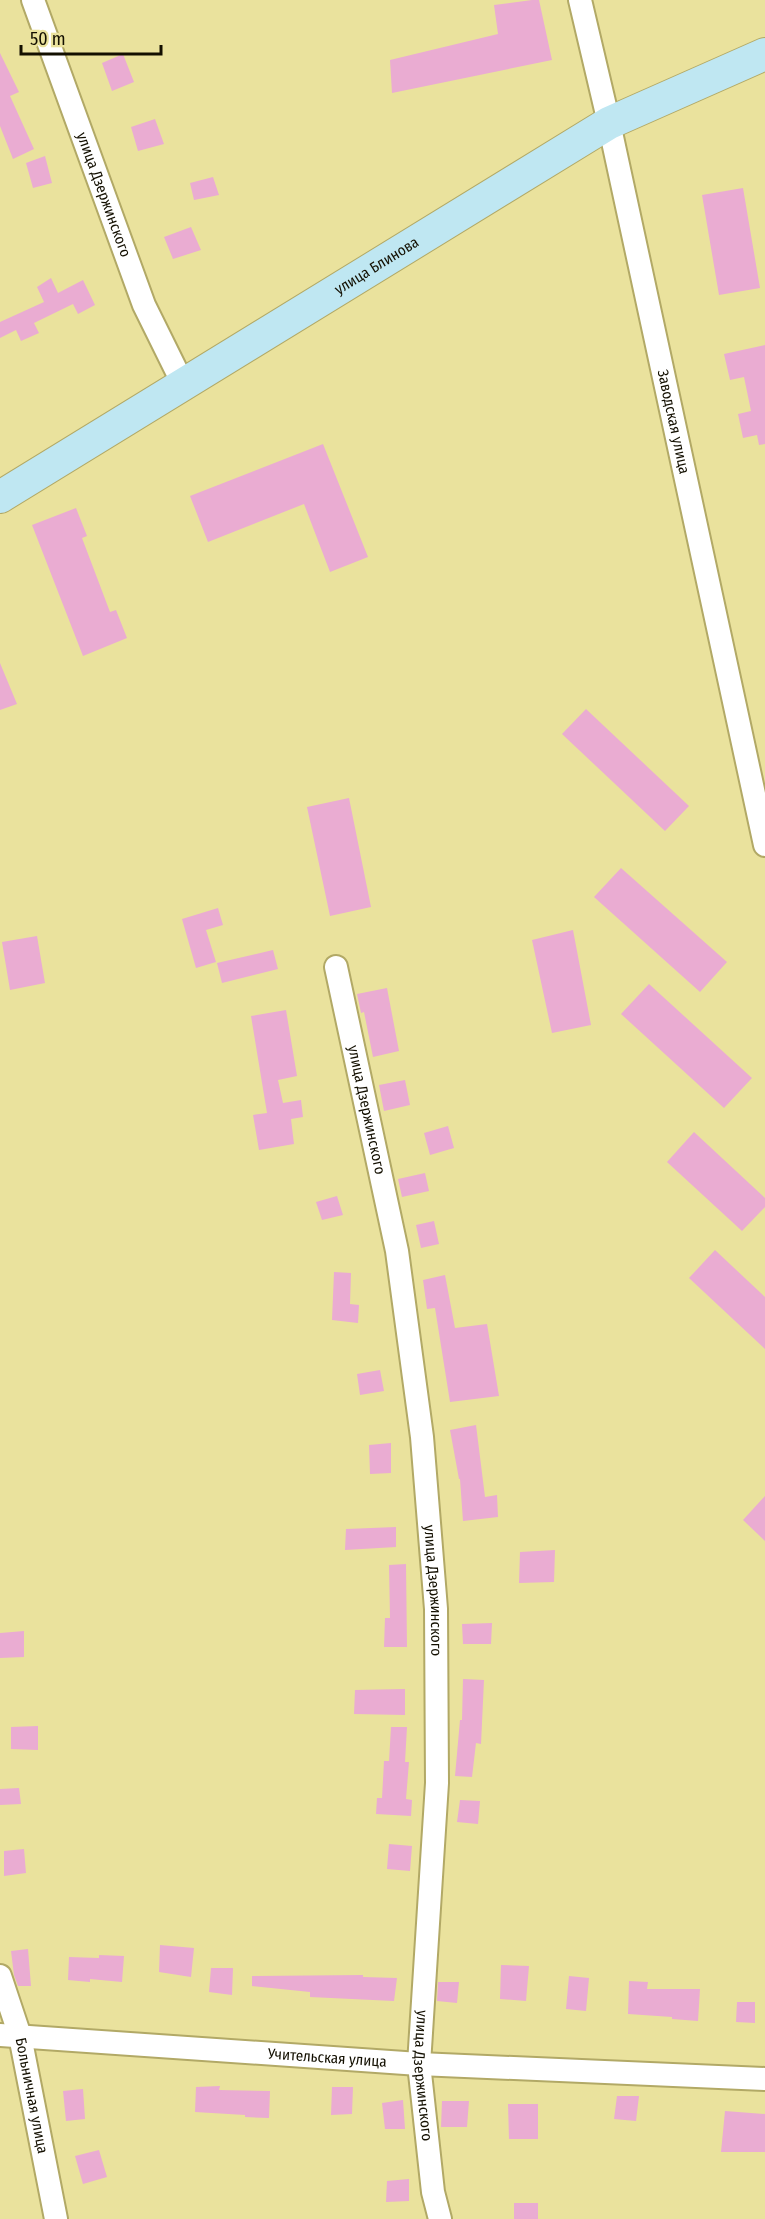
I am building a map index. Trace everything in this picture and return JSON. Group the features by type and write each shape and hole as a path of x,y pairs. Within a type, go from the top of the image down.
{"main road":[{"name":"улица Блинова","path":"0,496 609,123 765,54"}],"street":[{"name":"улица Дзержинского","path":"33,0 144,305 183,384"},
{"name":"Заводская улица","path":"580,0 609,123 765,845"},
{"name":"улица Дзержинского","path":"336,966 397,1251 422,1437 436,1609 437,1783 418,2064 433,2192 440,2219"},
{"name":"Больничная улица","path":"0,1976 10,2035 56,2219"},
{"name":"Учительская улица","path":"10,2035 418,2064 765,2079"}],"building":[{"path":"539,0 552,60 392,93 390,60 498,34 494,5"},
{"path":"0,53 19,92 10,96 34,149 13,159 0,126"},
{"path":"123,54 134,82 112,91 102,63"},
{"path":"155,119 164,144 138,151 131,127"},
{"path":"45,156 52,183 33,188 26,163"},
{"path":"213,177 219,195 194,200 190,183"},
{"path":"743,188 760,288 719,295 702,195"},
{"path":"191,227 201,250 173,259 164,237"},
{"path":"51,278 58,293 83,280 95,305 78,314 73,304 34,323 39,333 21,341 16,330 0,338 0,322 44,302 37,287"},
{"path":"765,345 765,444 759,445 757,435 743,438 738,414 751,411 744,377 730,380 724,354"},
{"path":"323,444 368,557 330,572 304,504 208,542 190,496"},
{"path":"76,508 87,536 82,538 110,612 116,610 127,638 83,656 32,525"},
{"path":"0,663 17,704 0,710"},
{"path":"586,709 689,806 665,831 562,734"},
{"path":"349,798 371,907 330,916 307,807"},
{"path":"621,868 727,962 700,992 594,897"},
{"path":"218,908 223,925 206,930 216,962 196,968 182,919"},
{"path":"573,930 591,1025 552,1033 532,940"},
{"path":"37,936 45,983 10,990 2,942"},
{"path":"273,950 278,969 222,983 217,963"},
{"path":"649,984 752,1078 724,1108 621,1014"},
{"path":"387,988 399,1051 373,1057 364,1012 361,1013 357,994"},
{"path":"286,1010 297,1076 278,1080 283,1103 301,1100 303,1117 291,1119 294,1144 259,1150 253,1115 267,1113 251,1016"},
{"path":"405,1080 410,1105 384,1111 379,1085"},
{"path":"448,1126 454,1148 430,1155 424,1133"},
{"path":"694,1132 765,1198 765,1207 742,1231 667,1162"},
{"path":"425,1173 429,1191 402,1197 398,1179"},
{"path":"337,1196 343,1215 322,1220 316,1202"},
{"path":"434,1221 439,1244 421,1248 416,1225"},
{"path":"715,1250 765,1297 765,1349 689,1278"},
{"path":"334,1272 351,1273 350,1304 359,1305 358,1323 332,1320"},
{"path":"445,1275 455,1328 487,1324 499,1396 450,1402 435,1308 427,1309 423,1280"},
{"path":"380,1370 384,1391 360,1395 357,1374"},
{"path":"476,1425 485,1497 497,1495 498,1517 463,1521 460,1479 450,1430"},
{"path":"391,1443 391,1473 370,1474 369,1445"},
{"path":"765,1496 765,1541 743,1520"},
{"path":"396,1527 396,1547 345,1550 346,1529"},
{"path":"555,1550 554,1582 519,1583 520,1552"},
{"path":"406,1564 407,1647 384,1647 385,1618 390,1618 389,1565"},
{"path":"492,1623 491,1644 463,1644 462,1624"},
{"path":"24,1631 24,1657 0,1658 0,1633"},
{"path":"463,1679 484,1680 481,1744 476,1743 472,1777 455,1776 460,1720 462,1720"},
{"path":"405,1689 405,1715 354,1714 355,1690"},
{"path":"38,1726 38,1750 11,1749 11,1727"},
{"path":"391,1727 407,1727 405,1762 409,1762 406,1799 412,1800 411,1816 376,1814 377,1798 382,1798 384,1761 389,1761"},
{"path":"19,1788 21,1804 0,1805 0,1789"},
{"path":"460,1800 480,1801 478,1824 457,1822"},
{"path":"389,1844 412,1846 410,1871 387,1869"},
{"path":"24,1849 26,1873 4,1876 4,1851"},
{"path":"160,1945 194,1948 191,1977 159,1972"},
{"path":"28,1949 31,1986 18,1986 11,1951"},
{"path":"99,1955 124,1956 122,1982 90,1979 90,1982 68,1980 69,1957 99,1958"},
{"path":"501,1965 529,1966 526,2001 500,1999"},
{"path":"211,1968 233,1968 232,1995 209,1992"},
{"path":"363,1975 363,1977 397,1978 394,2001 310,1997 310,1992 252,1986 252,1976"},
{"path":"569,1976 589,1978 586,2011 566,2009"},
{"path":"629,1981 648,1982 647,1989 700,1989 698,2021 628,2014"},
{"path":"438,1982 459,1982 457,2003 437,2001"},
{"path":"737,2002 755,2002 755,2023 736,2022"},
{"path":"220,2086 219,2090 270,2091 269,2118 195,2112 196,2087"},
{"path":"332,2087 353,2087 352,2114 331,2115"},
{"path":"83,2089 85,2119 66,2121 63,2091"},
{"path":"617,2096 639,2096 636,2121 614,2119"},
{"path":"403,2100 405,2129 385,2129 382,2103"},
{"path":"442,2101 469,2101 467,2127 441,2127"},
{"path":"508,2104 538,2104 538,2139 509,2139"},
{"path":"725,2111 765,2114 765,2152 721,2152"},
{"path":"99,2150 107,2177 83,2184 75,2156"},
{"path":"409,2179 409,2201 386,2202 387,2181"},
{"path":"514,2203 538,2203 538,2219 514,2219"}]}
